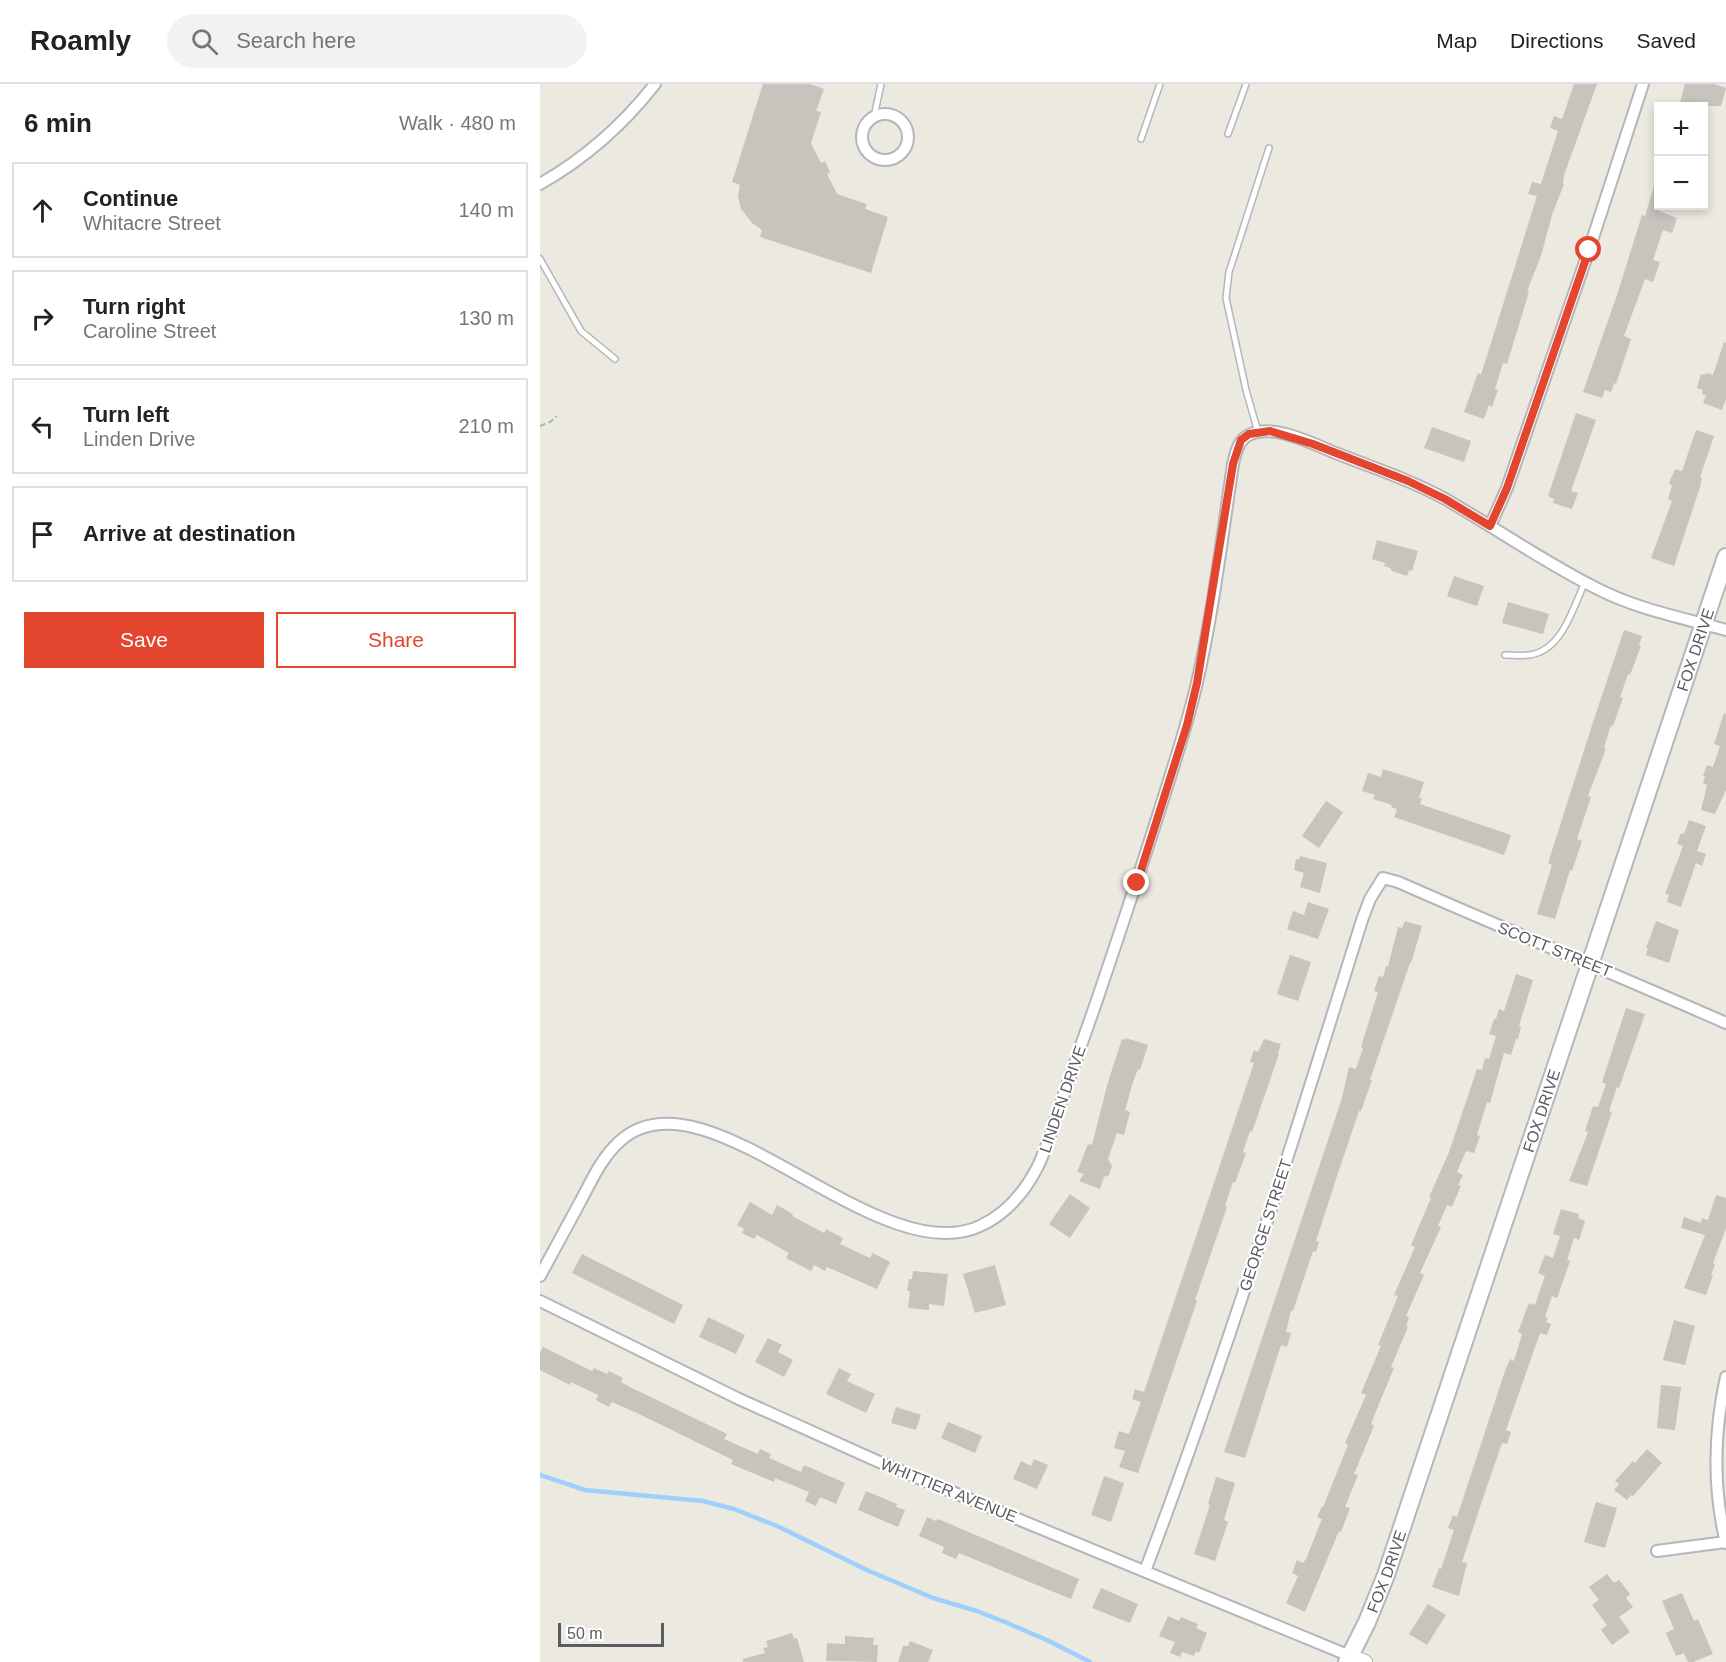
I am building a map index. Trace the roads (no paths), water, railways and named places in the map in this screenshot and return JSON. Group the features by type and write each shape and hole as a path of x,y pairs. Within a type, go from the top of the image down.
{"main road":[{"name":"FOX DRIVE","path":"1354,1660 1386,1575 1726,557"}],"street":[{"path":"540,184 592,150 617,128 655,84"},
{"path":"1490,526 1507,488 1643,84"},
{"path":"892,114 906,126 909,134 908,144 897,158 879,159 865,148 862,140 863,130 867,122 874,117 892,114"},
{"path":"1258,432 1270,431 1294,437 1408,481 1445,499 1533,554 1598,589 1662,613 1726,630"},
{"name":"LINDEN DRIVE","path":"540,1276 601,1163 618,1142 628,1134 653,1124 670,1122 702,1128 751,1150 878,1215 917,1230 958,1233 977,1227 1008,1208 1025,1188 1042,1157 1137,883 1187,725 1201,660 1236,450 1241,440 1249,434 1258,432"},
{"name":"SCOTT STREET","path":"1383,878 1398,882 1515,934 1591,963 1726,1023"},
{"name":"GEORGE STREET","path":"1145,1571 1179,1482 1268,1222 1362,920 1370,899 1383,878"},
{"name":"WHITTIER AVENUE","path":"540,1301 739,1399 877,1461 1354,1660"},
{"path":"1657,1551 1726,1542 1720,1517 1717,1463 1718,1425 1726,1377"}],"lane":[{"path":"874,117 881,84"},
{"path":"1141,139 1160,84"},
{"path":"1228,134 1246,84"},
{"path":"1258,432 1246,390 1226,298 1229,272 1269,148"},
{"path":"540,259 581,330 615,359"},
{"path":"1505,655 1531,655 1554,644 1585,582"}],"waterway":[{"path":"540,1475 585,1490 703,1501 734,1509 777,1526 869,1571 933,1598 1005,1622 1090,1662"}]}
